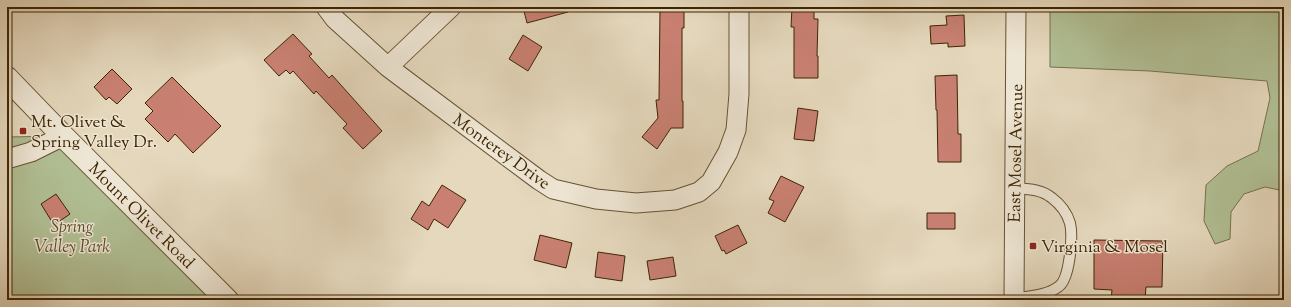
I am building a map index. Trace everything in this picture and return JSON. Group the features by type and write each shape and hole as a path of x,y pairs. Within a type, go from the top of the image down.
{"street":[{"name":"Monterey Drive","path":"326,7 335,19 388,68 553,189 596,200 636,203 675,200 699,192 711,182 728,152 736,130 739,94 739,7"},
{"path":"388,68 451,7"},
{"name":"East Mosel Avenue","path":"1014,299 1016,7"},
{"name":"Mount Olivet Road","path":"7,78 226,300"},
{"path":"7,159 31,152 63,136"}],"lane":[{"path":"1014,188 1041,190 1052,197 1061,206 1066,213 1070,224 1070,258 1066,278 1060,287 1049,292 1014,299"}],"green space":[{"path":"1050,7 1284,7 1284,191 1265,187 1244,194 1231,212 1230,239 1215,244 1204,221 1206,185 1227,166 1258,151 1270,98 1267,81 1150,71 1050,67"},
{"name":"Spring Valley Park","path":"63,136 227,300 7,300 7,137"}],"building":[{"path":"523,7 567,7 568,12 527,23"},
{"path":"660,7 684,7 684,28 682,28 683,128 671,128 657,149 642,137 658,118 656,100 659,100"},
{"path":"792,7 814,7 814,19 818,19 818,78 794,78 794,27 791,27"},
{"path":"964,15 965,46 948,47 948,43 931,44 930,26 947,25 946,16"},
{"path":"293,34 312,54 309,56 329,78 332,75 382,131 363,149 343,128 347,124 316,91 314,94 293,71 290,74 286,70 279,76 264,60"},
{"path":"523,35 542,47 528,71 509,59"},
{"path":"112,69 132,89 117,104 109,97 106,100 94,87"},
{"path":"957,75 958,134 961,134 961,162 938,162 935,76"},
{"path":"172,77 221,126 193,153 175,134 168,142 145,119 153,111 145,103"},
{"path":"798,108 818,111 814,141 794,139"},
{"path":"781,176 804,187 785,222 768,213 774,201 769,199"},
{"path":"442,185 466,200 448,228 434,219 428,230 411,219 422,201 429,206"},
{"path":"56,194 70,214 54,225 41,204"},
{"path":"927,213 955,213 955,229 927,229"},
{"path":"738,225 747,243 726,254 724,250 722,251 715,236"},
{"path":"540,235 572,243 566,268 534,260"},
{"path":"1094,240 1163,241 1162,287 1146,287 1145,300 1111,300 1112,290 1094,289"},
{"path":"598,252 625,256 622,281 595,277"},
{"path":"673,257 676,276 650,280 647,261"}],"place":[{"name":"Mt. Olivet & Spring Valley Dr.","path":"23,131"},
{"name":"Virginia & Mosel","path":"1033,246"}]}
